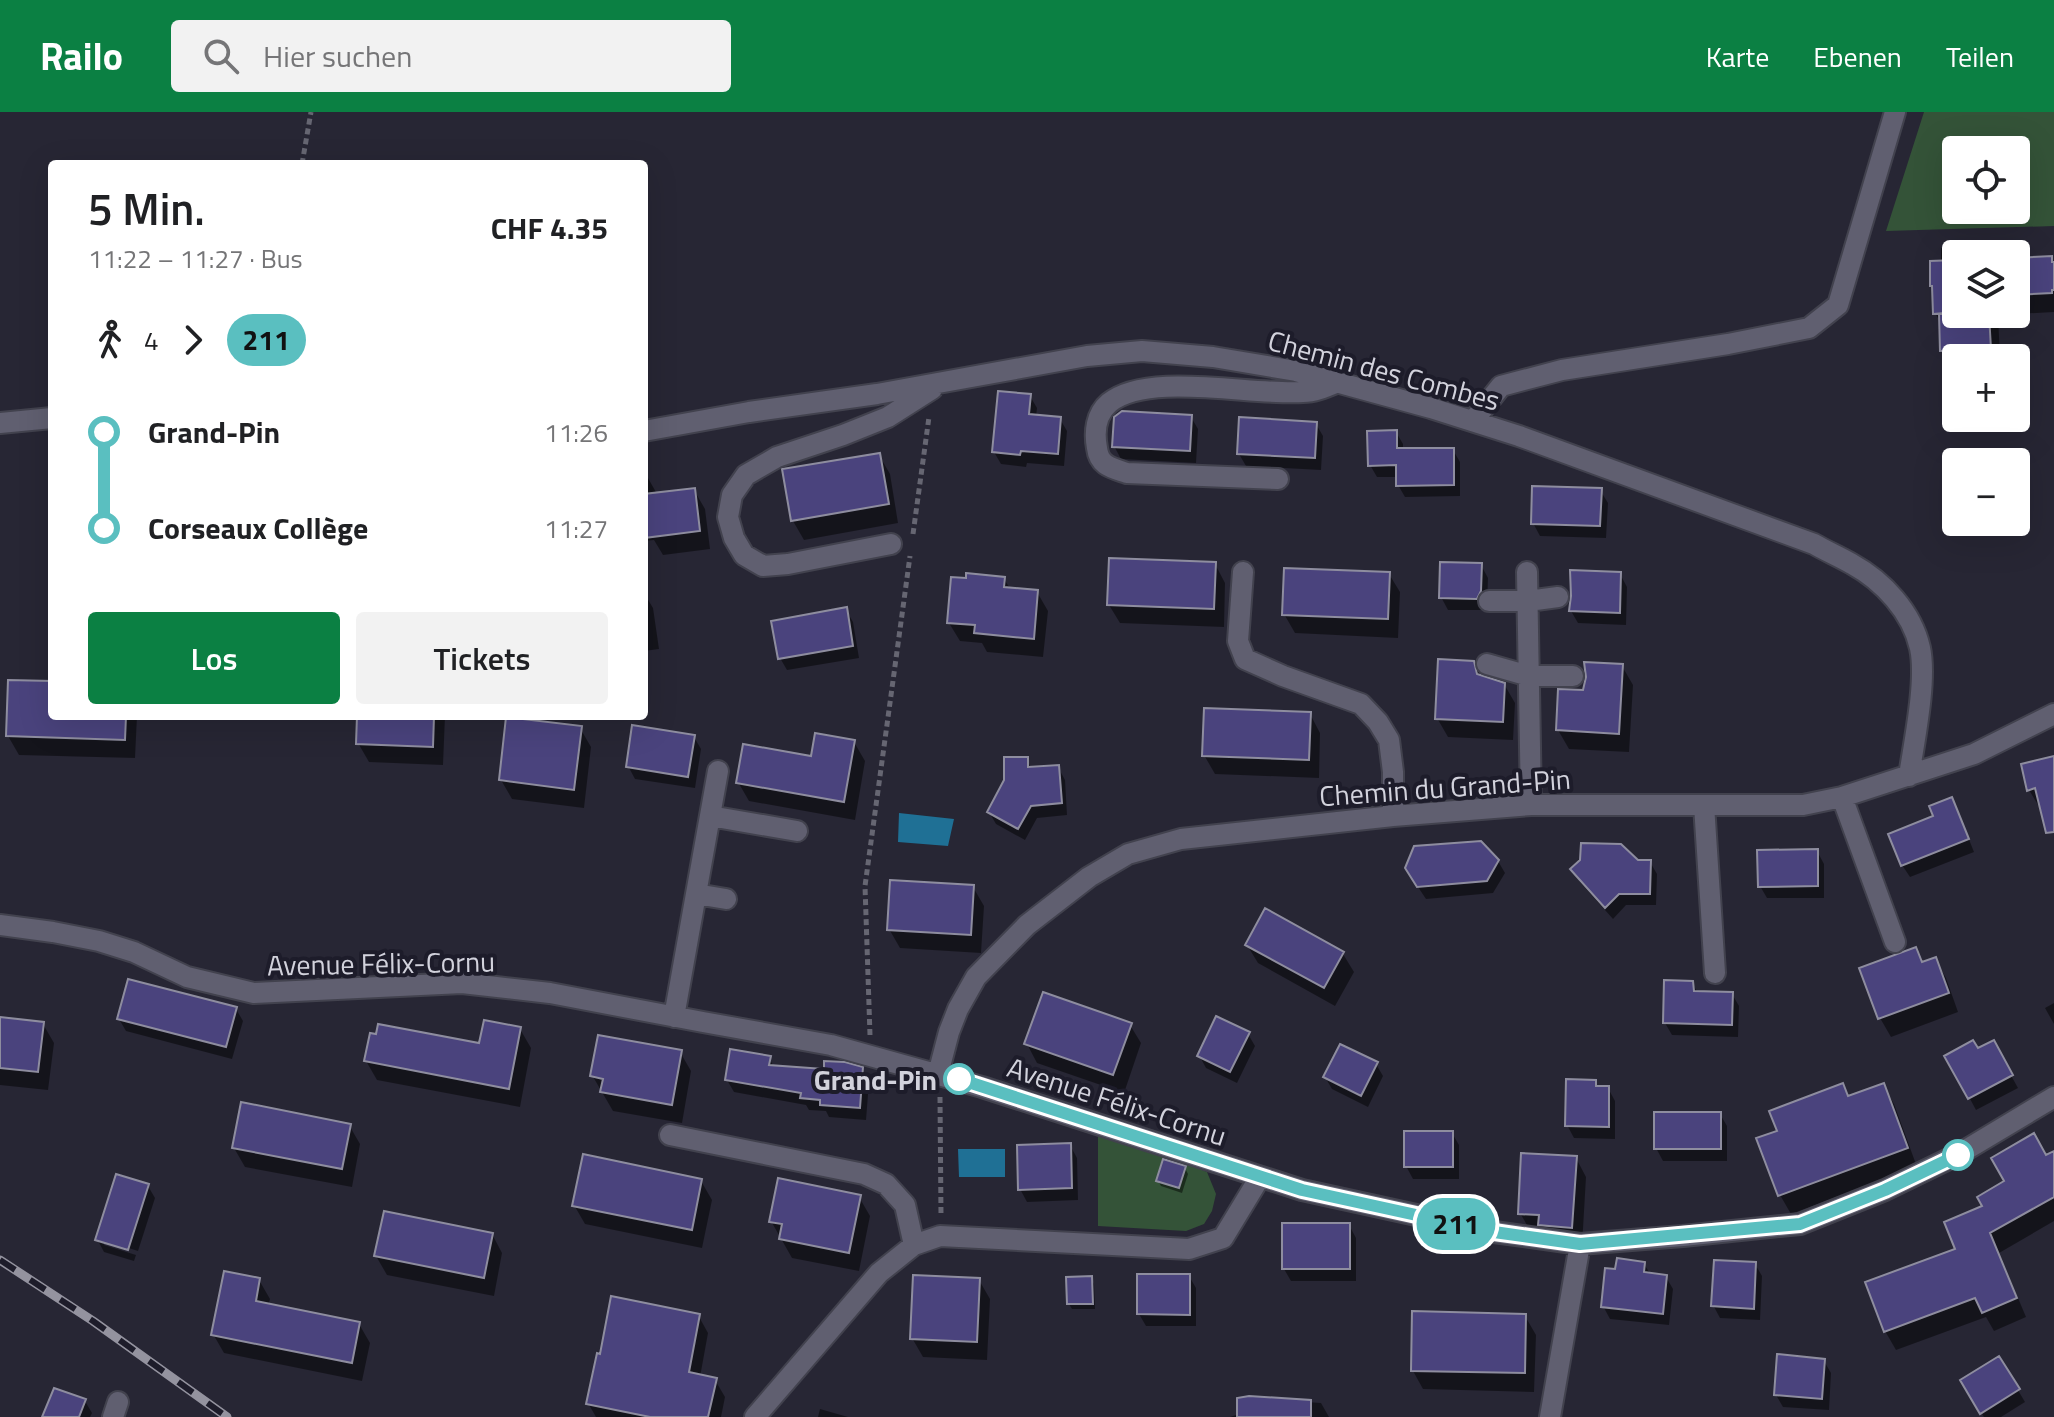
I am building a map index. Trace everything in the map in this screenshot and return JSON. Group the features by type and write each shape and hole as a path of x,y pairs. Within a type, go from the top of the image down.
{"street":[{"path":"1473,421 1501,386 1562,370 1809,328 1838,305 1895,112"},
{"name":"Chemin des Combes","path":"648,430 1087,356 1142,351 1227,359 1338,382 1519,436 1814,544 1855,565 1900,604 1920,649 1921,678 1909,776"},
{"path":"891,544 763,566 744,555 734,538 728,517 732,495 746,475 777,457 888,417 942,382"},
{"path":"1278,479 1127,473 1107,467 1098,455 1096,440 1100,414 1107,404 1121,395 1141,390 1168,387 1302,393 1338,382"},
{"path":"0,423 48,418"},
{"path":"1243,572 1238,641 1245,659 1361,704 1378,722 1389,740 1393,816"},
{"path":"1527,572 1531,805"},
{"path":"1489,601 1558,597"},
{"path":"1487,664 1529,676 1573,676"},
{"name":"Chemin du Grand-Pin","path":"939,1081 949,1032 976,977 1027,925 1089,877 1128,854 1181,839 1531,805 1803,805 1842,797 1974,754 2054,714"},
{"path":"674,1017 718,771"},
{"path":"1842,797 1895,942"},
{"path":"1704,805 1715,973"},
{"path":"710,816 797,831"},
{"path":"696,894 726,899"},
{"name":"Avenue Félix-Cornu","path":"0,925 99,941 134,952 187,977 254,993 462,983 550,993 831,1045 939,1081 1179,1149 1316,1193 1494,1232 1580,1244 1800,1224 1885,1190 1959,1154 2054,1097"},
{"path":"670,1135 864,1174 886,1184 905,1205 914,1245"},
{"path":"755,1417 879,1273 914,1245 940,1236 1189,1249 1223,1238 1260,1177"},
{"path":"1550,1417 1580,1244"}],"path":[{"path":"303,160 311,112"},
{"path":"913,540 930,414"},
{"path":"870,1035 865,886 910,556"},
{"path":"939,1081 941,1221"}],"green space":[{"path":"1924,112 2054,112 2054,226 1886,231"},
{"path":"1098,1136 1163,1156 1156,1181 1179,1188 1187,1164 1207,1172 1216,1194 1212,1211 1204,1224 1186,1231 1098,1226"}],"water":[{"path":"899,813 954,819 948,846 898,842"},
{"path":"958,1149 1005,1149 1005,1177 959,1177"}],"building":[{"path":"2052,256 2052,293 2030,294 2030,257"},
{"path":"1930,261 1942,261 1942,313 1933,314"},
{"path":"1939,314 1942,314 1942,328 1990,328 1991,344 1942,344 1940,351"},
{"path":"998,391 1031,394 1029,414 1061,417 1058,454 992,452"},
{"path":"1122,411 1192,415 1190,451 1112,447 1114,417"},
{"path":"1239,417 1317,422 1315,458 1237,454"},
{"path":"1397,430 1397,448 1454,448 1454,485 1396,486 1396,465 1368,466 1367,431"},
{"path":"880,453 889,504 791,521 782,469"},
{"path":"1532,486 1602,488 1600,526 1531,524"},
{"path":"695,488 700,531 648,538 648,494"},
{"path":"1109,558 1216,562 1214,609 1107,605"},
{"path":"1440,562 1482,563 1481,591 1477,599 1439,598"},
{"path":"1284,568 1390,572 1388,619 1282,615"},
{"path":"1570,570 1621,572 1620,613 1569,611"},
{"path":"966,573 1005,577 1004,587 1038,590 1034,639 974,633 975,625 947,623 951,577 966,578"},
{"path":"847,607 853,646 778,659 771,621"},
{"path":"1438,659 1474,661 1477,674 1505,683 1503,722 1435,719"},
{"path":"1584,662 1623,664 1619,734 1556,730 1558,689 1583,690 1586,677"},
{"path":"8,680 48,681 48,720 126,720 125,740 6,736"},
{"path":"1204,708 1311,712 1309,760 1202,756"},
{"path":"357,720 434,720 433,747 356,744"},
{"path":"506,720 582,726 574,790 499,780"},
{"path":"632,725 695,735 688,777 626,767"},
{"path":"815,733 855,740 844,802 736,783 743,744 811,756"},
{"path":"2054,756 2054,832 2046,833 2035,788 2027,791 2021,764"},
{"path":"1004,757 1028,757 1028,767 1059,765 1062,803 1031,806 1018,829 987,812 1004,780"},
{"path":"1952,797 1969,839 1901,866 1888,834 1933,816 1929,806"},
{"path":"1481,841 1499,860 1487,881 1417,887 1405,868 1414,846"},
{"path":"1581,843 1621,844 1638,860 1651,860 1650,894 1619,894 1605,908 1570,869 1580,860"},
{"path":"1818,849 1818,886 1758,887 1757,850"},
{"path":"890,880 974,885 971,935 887,930"},
{"path":"1265,908 1344,952 1324,988 1245,945"},
{"path":"1916,947 1922,962 1936,957 1949,993 1878,1019 1859,968"},
{"path":"128,979 237,1007 226,1047 117,1019"},
{"path":"1664,980 1693,981 1694,991 1733,992 1732,1025 1663,1023"},
{"path":"1043,992 1132,1023 1113,1075 1024,1044"},
{"path":"1216,1016 1250,1032 1230,1072 1197,1056"},
{"path":"0,1017 44,1022 38,1072 0,1068"},
{"path":"484,1020 521,1027 509,1089 364,1061 370,1033 376,1034 378,1024 479,1043"},
{"path":"598,1035 682,1050 672,1105 600,1092 603,1079 590,1076"},
{"path":"1973,1040 1978,1048 1994,1040 2013,1075 1968,1099 1944,1056"},
{"path":"1340,1044 1378,1062 1361,1096 1323,1077"},
{"path":"730,1049 771,1056 769,1065 824,1069 824,1061 863,1067 860,1108 820,1105 820,1100 800,1098 801,1093 725,1080"},
{"path":"1566,1079 1596,1080 1596,1086 1609,1086 1609,1127 1565,1126"},
{"path":"1843,1083 1848,1096 1884,1083 1908,1148 1778,1196 1756,1138 1777,1131 1769,1111"},
{"path":"241,1102 351,1124 342,1169 232,1148"},
{"path":"1654,1112 1721,1112 1721,1149 1654,1149"},
{"path":"1404,1131 1453,1131 1453,1167 1404,1167"},
{"path":"2034,1133 2046,1155 2054,1151 2054,1197 1990,1233 2017,1298 1982,1313 1975,1298 1884,1332 1865,1282 1955,1249 1944,1222 1982,1206 1977,1197 2004,1181 1991,1158"},
{"path":"1071,1143 1072,1188 1018,1190 1017,1145"},
{"path":"1521,1153 1577,1156 1572,1228 1538,1225 1539,1215 1518,1214"},
{"path":"583,1154 702,1179 692,1230 572,1206"},
{"path":"1163,1159 1186,1166 1179,1188 1156,1181"},
{"path":"116,1174 149,1184 128,1250 95,1240"},
{"path":"778,1178 861,1195 849,1253 779,1239 782,1224 769,1222"},
{"path":"384,1211 493,1233 484,1278 374,1256"},
{"path":"1282,1223 1350,1223 1350,1269 1282,1269"},
{"path":"1617,1258 1645,1262 1644,1272 1667,1275 1663,1314 1601,1307 1605,1268 1615,1269"},
{"path":"1714,1260 1756,1262 1754,1309 1711,1306"},
{"path":"224,1271 260,1278 256,1301 360,1322 352,1363 211,1335"},
{"path":"1137,1274 1190,1274 1190,1315 1137,1314"},
{"path":"913,1275 980,1278 977,1342 910,1339"},
{"path":"1092,1276 1093,1304 1067,1304 1066,1277"},
{"path":"611,1296 700,1314 689,1372 717,1378 708,1417 650,1417 586,1404"},
{"path":"1412,1311 1526,1314 1525,1373 1411,1371"},
{"path":"1777,1354 1825,1359 1822,1399 1774,1395"},
{"path":"1999,1356 2020,1389 1980,1414 1960,1380"},
{"path":"54,1388 86,1399 79,1417 42,1417"},
{"path":"1237,1398 1311,1400 1311,1417 1237,1417"}],"railway":[{"path":"0,1260 93,1321 227,1417"}],"bus line":[{"name":"211","path":"959,1079 1302,1190 1494,1232 1580,1244 1800,1224 1885,1190 1958,1155"}],"place":[{"name":"Grand-Pin","path":"959,1079"}]}
